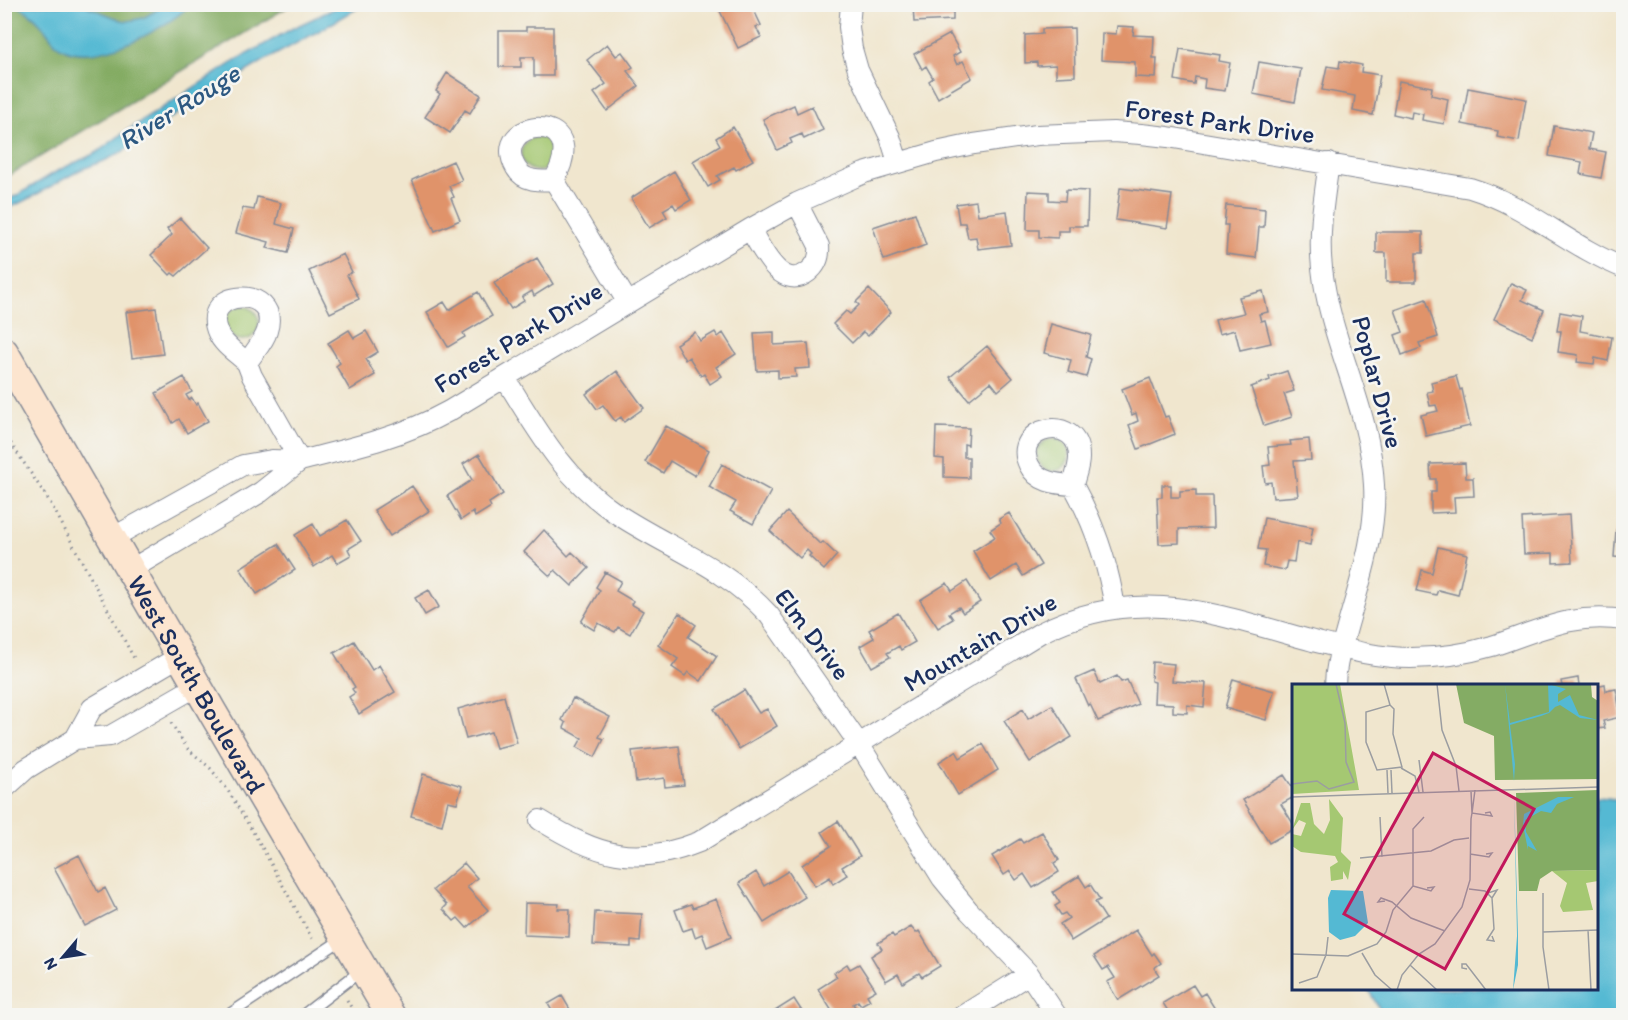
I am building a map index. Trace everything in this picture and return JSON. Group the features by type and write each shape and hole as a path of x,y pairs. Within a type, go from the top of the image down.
{"main road":[{"name":"West South Boulevard","path":"4,352 391,1016"}],"street":[{"path":"851,4 849,27 858,70 890,137 898,162"},
{"name":"Forest Park Drive","path":"112,538 243,465 273,460 300,461 408,431 449,411 505,378 750,229 797,203 864,173 936,152 1005,139 1037,135 1113,132 1168,136 1450,183 1489,193 1527,212 1583,249 1623,268"},
{"name":"Poplar Drive","path":"1329,163 1322,215 1322,267 1330,313 1354,382 1368,433 1375,486 1370,539 1341,648 1335,684"},
{"path":"554,180 628,303"},
{"path":"750,229 778,271 788,276 797,277 805,274 817,262 820,254 819,246 797,203"},
{"path":"247,363 300,461"},
{"name":"Elm Drive","path":"505,378 550,451 583,487 618,515 726,575 756,600 780,628 859,744 942,878 969,911 1029,974 1058,1016"},
{"name":"Forest Park Drive","path":"130,570 261,492 300,461"},
{"path":"1072,485 1087,510 1098,538 1112,586 1115,608"},
{"name":"Mountain Drive","path":"540,820 571,839 600,851 640,857 677,851 699,842 1040,633 1088,614 1115,608 1157,605 1210,612 1341,648 1384,657 1431,658 1472,651 1554,624 1580,619 1623,620"},
{"path":"75,739 92,708 180,656"},
{"path":"4,789 26,769 75,739 110,736 197,686"},
{"path":"124,690 141,718"},
{"path":"962,1016 1029,974"}],"lane":[{"path":"227,1016 344,938"},
{"path":"302,1016 363,969"}],"path":[{"path":"4,433 50,502 133,657"},
{"path":"174,727 188,749 210,768 227,789 320,953"},
{"path":"338,986 356,1016"}],"green space":[{"path":"5,5 291,5 5,178"},
{"path":"538,137 550,142 555,154 550,166 538,171 526,166 521,154 526,142"},
{"path":"242,306 254,311 259,323 254,335 242,340 230,335 225,323 230,311"},
{"path":"1053,439 1065,443 1069,455 1065,467 1053,471 1041,467 1037,455 1041,443"}],"water":[{"path":"17,5 84,5 128,21 143,18 166,5 190,5 164,25 129,43 91,53 74,52 60,47 37,19"},
{"name":"River Rouge","path":"342,5 363,5 262,62 151,130 124,151 80,170 5,210 5,200 16,196 59,170 96,153 235,61 293,28"},
{"path":"1598,797 1623,800 1623,1015 1383,1015 1369,990 1598,990"}],"building":[{"path":"722,4 751,4 761,25 756,27 761,37 738,48 718,7"},
{"path":"913,5 953,5 953,20 914,22"},
{"path":"1117,26 1134,27 1133,35 1154,36 1153,58 1157,58 1156,78 1135,77 1135,62 1101,60 1102,33 1116,34"},
{"path":"526,27 553,27 553,76 534,76 534,57 521,57 521,67 499,67 499,31 526,31"},
{"path":"1074,28 1075,76 1056,77 1056,65 1037,66 1037,62 1025,63 1025,35 1042,34 1042,29"},
{"path":"950,34 960,52 953,56 957,65 963,61 972,78 938,98 929,81 933,78 926,66 922,69 914,54"},
{"path":"607,44 616,56 622,52 633,67 627,71 639,86 607,111 594,93 606,84 587,60"},
{"path":"1180,49 1220,55 1219,61 1230,63 1225,91 1204,88 1205,79 1195,77 1194,84 1175,80"},
{"path":"1340,61 1362,65 1361,72 1380,75 1373,115 1353,111 1355,96 1322,90 1327,66 1339,68"},
{"path":"1259,62 1301,69 1295,102 1253,94"},
{"path":"447,73 481,95 470,113 465,110 450,133 425,117 440,94 436,91"},
{"path":"1399,81 1432,87 1431,95 1448,99 1444,124 1422,120 1423,114 1412,112 1411,118 1393,114"},
{"path":"1468,88 1526,99 1519,141 1497,137 1498,131 1462,124"},
{"path":"794,105 797,113 812,106 823,130 804,139 802,134 790,139 792,143 777,150 763,119"},
{"path":"1554,126 1592,133 1589,149 1606,152 1601,178 1580,174 1582,162 1549,156"},
{"path":"733,127 753,160 736,170 734,167 717,176 720,180 708,187 693,161 720,145 716,138"},
{"path":"453,161 462,180 449,186 460,220 435,231 412,180"},
{"path":"674,171 691,200 676,209 673,204 663,210 667,217 649,228 631,198"},
{"path":"1120,188 1172,195 1167,228 1116,220"},
{"path":"1066,190 1088,191 1087,226 1069,226 1069,231 1058,231 1058,238 1039,237 1039,230 1027,230 1028,191 1049,192 1049,200 1065,201"},
{"path":"257,197 281,203 276,224 294,229 288,253 267,248 269,242 236,233 243,208 254,210"},
{"path":"976,201 978,215 1007,211 1011,245 978,249 976,237 968,238 965,223 959,223 956,204"},
{"path":"1226,205 1265,209 1264,227 1259,227 1256,258 1226,254 1228,225 1224,225"},
{"path":"915,213 926,245 884,260 873,227"},
{"path":"180,218 207,248 176,276 172,273 170,275 151,255 172,235 167,229"},
{"path":"1376,232 1423,232 1423,253 1416,253 1416,282 1386,282 1386,253 1376,253"},
{"path":"343,254 352,272 347,275 359,299 330,313 309,271"},
{"path":"537,258 553,284 534,296 532,291 522,297 524,301 511,309 494,283"},
{"path":"1511,283 1527,290 1522,300 1544,310 1532,337 1494,319"},
{"path":"869,289 891,312 868,336 863,332 852,343 833,324 846,311 850,314 859,305 856,302"},
{"path":"1263,291 1268,312 1259,314 1261,321 1265,320 1271,343 1240,350 1235,330 1219,334 1215,320 1244,313 1239,297"},
{"path":"478,292 492,316 463,333 465,337 448,347 427,312 444,302 449,310"},
{"path":"1426,299 1438,337 1419,343 1421,348 1402,355 1395,335 1403,332 1395,310"},
{"path":"156,308 163,354 132,358 126,312"},
{"path":"1560,312 1582,316 1580,331 1612,337 1608,361 1595,358 1594,364 1577,362 1578,355 1558,352 1561,331 1557,331"},
{"path":"1051,324 1091,335 1086,357 1091,359 1086,377 1068,372 1071,360 1044,353"},
{"path":"349,330 354,338 366,331 378,352 366,359 375,375 350,390 336,366 340,363 328,343"},
{"path":"695,332 700,341 715,332 718,337 723,333 736,354 716,367 722,376 710,384 704,374 701,376 689,357 685,360 676,344"},
{"path":"774,332 774,345 808,343 810,368 795,369 796,377 778,378 778,370 757,371 754,333"},
{"path":"987,346 1013,378 998,391 991,382 969,400 950,377"},
{"path":"617,371 644,408 624,422 621,417 615,421 603,405 597,409 586,394"},
{"path":"1287,371 1294,391 1284,394 1292,417 1264,426 1251,387 1270,380 1269,377"},
{"path":"1456,376 1460,390 1462,389 1470,426 1426,436 1421,415 1438,411 1436,405 1430,406 1427,392 1433,391 1431,382"},
{"path":"184,377 192,392 186,395 189,400 192,398 196,405 198,403 208,421 187,433 179,419 173,423 156,393"},
{"path":"1150,378 1165,417 1168,416 1175,434 1138,449 1129,425 1138,421 1136,413 1132,415 1122,389"},
{"path":"666,426 709,450 695,476 670,461 663,473 645,462"},
{"path":"936,427 969,428 968,445 964,444 964,457 969,457 969,478 944,477 944,459 935,458"},
{"path":"1309,439 1311,460 1294,461 1298,496 1273,498 1271,482 1265,483 1263,466 1270,465 1268,447 1291,445 1290,441"},
{"path":"479,454 503,494 489,503 491,507 475,517 473,512 461,520 447,496 472,480 463,464"},
{"path":"1465,463 1466,478 1473,478 1474,496 1454,497 1455,512 1431,513 1431,492 1436,492 1436,479 1431,479 1430,464"},
{"path":"722,464 771,491 753,524 730,511 736,502 709,487"},
{"path":"1162,485 1171,485 1171,497 1180,497 1180,491 1196,490 1196,496 1212,496 1213,528 1179,529 1179,543 1159,544 1157,497 1162,497"},
{"path":"412,486 429,511 390,536 374,510"},
{"path":"787,512 820,544 823,542 837,555 824,570 809,556 811,554 807,550 800,558 770,531"},
{"path":"1009,513 1041,565 1023,576 1016,565 991,581 973,551 995,537 990,530 1001,523 999,519"},
{"path":"1569,515 1572,562 1553,563 1553,553 1524,554 1522,518"},
{"path":"1264,518 1313,527 1310,545 1297,542 1294,562 1287,561 1285,570 1263,566 1266,550 1258,549"},
{"path":"347,520 361,541 348,549 351,555 337,563 332,555 314,567 295,535 313,524 320,536"},
{"path":"544,530 568,556 572,552 589,568 572,586 555,570 550,576 524,552"},
{"path":"1616,530 1624,530 1624,558 1614,557"},
{"path":"278,544 295,570 257,594 240,568"},
{"path":"1438,547 1467,554 1458,595 1438,590 1436,595 1417,591 1422,570 1432,573"},
{"path":"605,572 621,581 616,591 633,601 631,604 643,611 630,634 618,627 615,632 598,623 594,630 581,622 600,590 596,587"},
{"path":"967,581 980,602 963,613 959,607 949,613 953,619 938,628 920,600 947,583 952,591"},
{"path":"429,590 439,607 425,615 415,598"},
{"path":"679,613 696,625 688,637 717,656 701,681 688,672 685,676 672,667 678,659 658,645"},
{"path":"898,613 915,642 901,650 899,646 887,653 890,657 872,667 860,646 874,638 869,630"},
{"path":"354,641 372,670 379,665 395,692 359,714 349,697 355,693 352,689 355,687 334,653"},
{"path":"1152,662 1174,664 1172,681 1206,683 1204,707 1187,705 1187,713 1173,712 1173,704 1154,703 1155,682 1151,681"},
{"path":"1094,671 1100,684 1117,676 1121,682 1127,680 1138,704 1098,721 1090,704 1088,706 1076,679"},
{"path":"1578,678 1579,684 1562,684 1561,681"},
{"path":"1233,679 1274,691 1266,720 1225,708"},
{"path":"1605,684 1606,691 1616,689 1621,717 1603,721 1605,728 1598,729 1598,686"},
{"path":"744,690 759,713 767,709 777,726 739,749 714,709"},
{"path":"504,696 517,743 496,748 491,732 466,739 458,709"},
{"path":"573,698 610,717 599,737 604,739 595,757 577,747 582,738 564,728 566,723 562,720"},
{"path":"1052,705 1072,737 1030,762 1004,721 1023,709 1028,719"},
{"path":"983,744 998,770 958,795 939,762 956,751 960,758"},
{"path":"679,746 684,785 665,787 664,778 636,782 632,751"},
{"path":"423,774 462,786 457,803 448,801 442,825 411,816"},
{"path":"1284,775 1292,787 1292,798 1281,804 1292,822 1292,830 1269,843 1243,800"},
{"path":"838,821 860,856 842,867 847,875 833,884 830,877 815,886 802,865 831,846 822,832"},
{"path":"1042,832 1059,860 1054,863 1059,872 1033,888 1024,874 1016,880 1010,871 1004,875 992,856 1020,839 1023,843"},
{"path":"79,855 98,892 105,888 116,910 85,926 54,868"},
{"path":"464,863 477,878 467,887 488,910 467,928 458,918 454,921 443,909 447,905 433,890"},
{"path":"788,871 805,897 764,923 739,883 756,872 764,886"},
{"path":"1079,876 1086,887 1090,884 1100,900 1095,902 1106,919 1071,941 1060,924 1069,918 1065,913 1061,915 1055,906 1060,903 1053,892"},
{"path":"716,899 731,937 707,947 702,934 695,937 692,928 683,931 675,910 691,904 693,908"},
{"path":"525,903 559,904 558,909 570,909 569,937 524,935"},
{"path":"595,912 642,914 640,942 631,941 631,947 593,945"},
{"path":"911,927 916,933 919,931 940,966 922,977 919,973 903,983 898,974 886,981 871,956 882,949 878,943 892,934 894,937"},
{"path":"1136,930 1152,955 1154,953 1161,963 1154,968 1159,975 1118,1000 1107,982 1115,978 1108,967 1103,970 1094,956"},
{"path":"847,964 850,969 859,964 876,990 867,995 870,1000 861,1005 858,1001 853,1004 861,1016 835,1016 818,989 837,977 834,973"},
{"path":"1193,985 1200,996 1205,993 1215,1009 1220,1010 1224,1016 1171,1016 1163,1003"},
{"path":"562,996 571,1011 564,1016 555,1016 548,1004"},
{"path":"794,999 805,1016 767,1016"}]}
